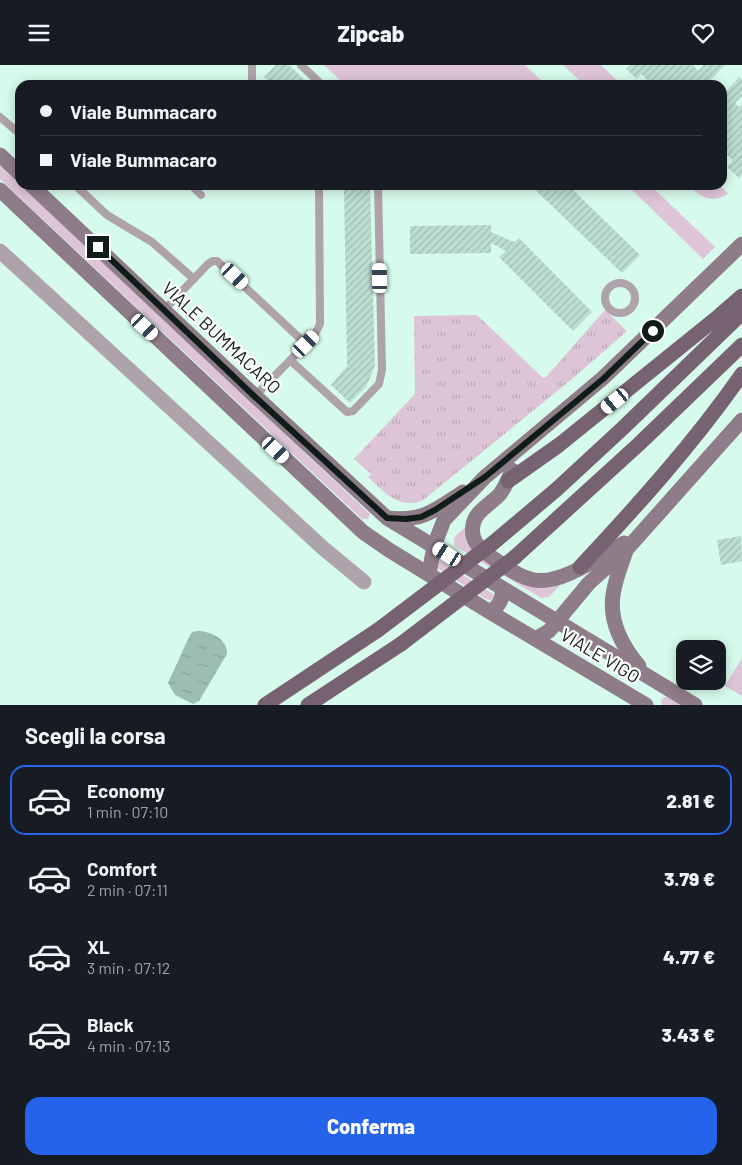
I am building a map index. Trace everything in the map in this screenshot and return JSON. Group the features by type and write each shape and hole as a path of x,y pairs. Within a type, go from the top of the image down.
{"main road":[{"path":"0,155 15,169"},
{"name":"VIALE VIGO","path":"0,190 363,532 389,551 430,574 490,613 645,705"},
{"name":"VIALE BUMMACARO","path":"37,190 254,396 383,515 435,542 502,588 644,673"},
{"path":"363,532 373,527 383,515 406,519 421,517 485,477 603,379 742,244"},
{"path":"435,542 485,497 560,445 720,316 742,295"},
{"path":"265,705 378,630 493,543 558,489 742,313"},
{"path":"308,705 401,645 515,557 625,458 742,345"},
{"path":"580,567 626,517 714,413 742,374"},
{"path":"589,583 626,549 742,420"},
{"path":"521,448 508,481 500,494 478,514 473,524 473,537 479,548 524,577 544,581 555,579 580,567 639,535"},
{"path":"430,574 435,542 444,521 485,477"},
{"path":"535,639 550,631 589,583 626,517"},
{"path":"626,549 612,597 614,619 620,638 628,654 644,673 695,705"},
{"path":"490,613 501,601 502,588"},
{"path":"645,705 647,693 653,686 660,684"}],"street":[{"path":"0,251 322,548 364,583"}],"lane":[{"path":"252,65 252,80"},
{"path":"301,65 317,80"},
{"path":"0,117 15,130"},
{"path":"80,190 107,215 152,242 194,279"},
{"path":"196,190 201,195"},
{"path":"254,396 318,331 321,317 319,190"},
{"path":"290,360 347,413 353,411 381,380 378,190"},
{"path":"164,310 212,261 220,263 306,344"}],"green space":[{"path":"324,65 525,65 541,80 340,80"},
{"path":"563,65 601,65 617,80 579,80"},
{"path":"0,166 15,180 15,190 26,190 370,514 368,519 362,519 0,179"},
{"path":"632,190 655,190 715,247 703,259"},
{"path":"694,190 724,190 728,194 712,199"},
{"path":"605,310 627,331 572,379 422,501 406,503 392,498 368,477 371,474 354,459 415,394 414,316 477,315 543,378 546,377"},
{"path":"466,527 524,582 563,582 549,597 541,598 455,546 455,537"},
{"path":"438,561 441,561 493,594 494,599 486,599 437,568"},
{"path":"742,658 742,696 726,687"},
{"path":"664,697 668,697 681,705 662,705 661,700"}],"water":[{"path":"198,631 218,637 225,645 227,654 199,701 193,704 175,695 168,683 189,637 192,632"}],"building":[{"path":"276,65 289,65 305,80 267,80 264,77"},
{"path":"630,65 695,65 698,71 704,65 725,65 711,80 648,80 641,74 637,79 626,69"},
{"path":"739,77 742,79 742,96 735,103 739,107 742,104 742,175 739,178 727,167 733,160 727,155 727,91"},
{"path":"344,190 370,190 375,366 366,387 350,403 331,385 347,366"},
{"path":"535,190 573,190 640,255 622,273"},
{"path":"491,225 491,232 514,242 519,238 592,312 573,331 499,257 506,251 491,243 491,253 410,254 410,226"},
{"path":"741,536 742,561 721,565 717,540"}],"route":[{"path":"98,247 254,396 387,518 406,519 421,517 485,477 603,379 653,331"}]}
